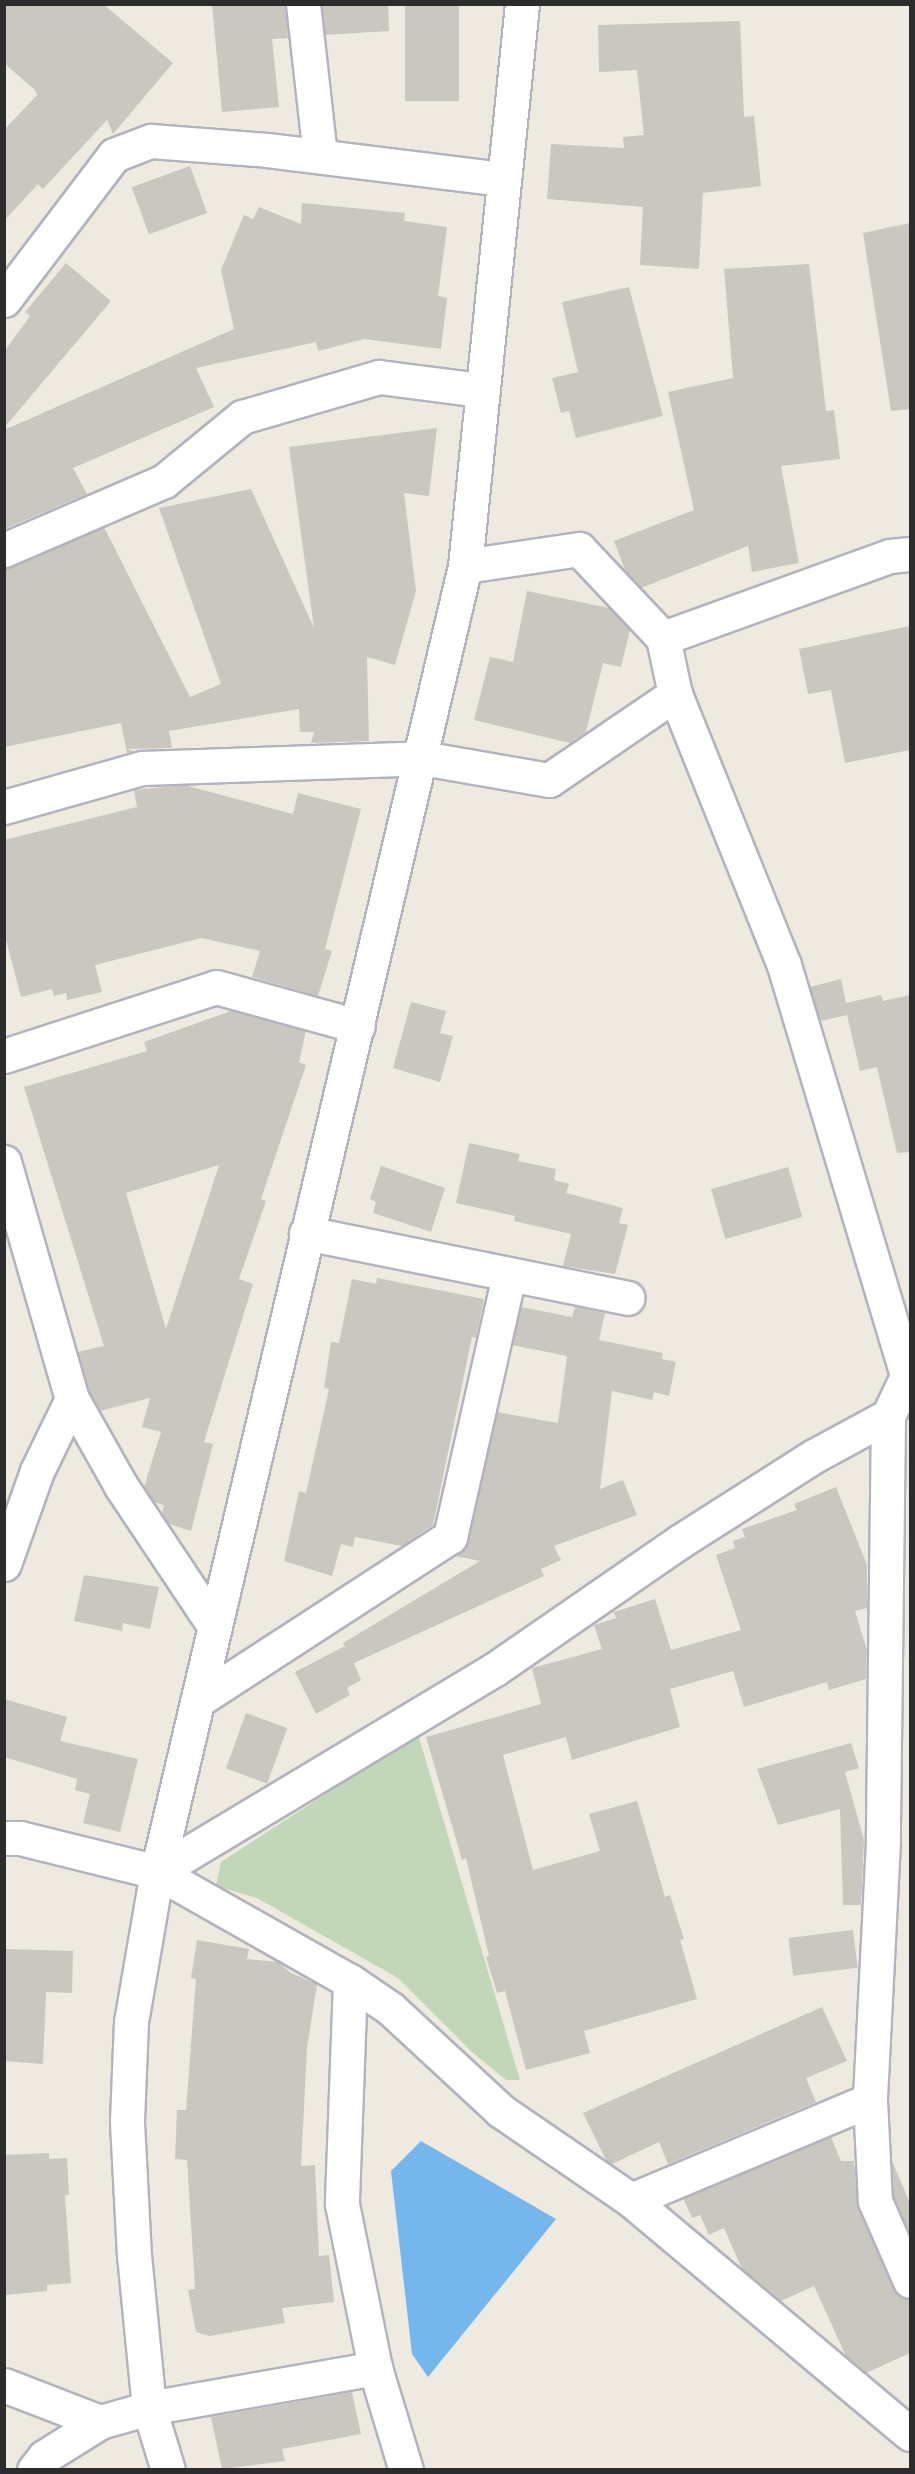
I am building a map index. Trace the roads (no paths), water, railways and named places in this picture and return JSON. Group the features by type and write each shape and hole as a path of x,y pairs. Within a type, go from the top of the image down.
{"street":[{"path":"303,4 320,156"},
{"path":"168,2469 149,2408 134,2256 127,2121 132,2022 157,1872 306,1233 422,758 465,566 481,390 522,4"},
{"path":"4,300 114,155 151,141 320,156 503,179"},
{"path":"4,550 164,481 242,417 379,377 481,390"},
{"path":"465,566 579,549 663,638 675,694 784,965 909,1373 888,1416 883,1841 870,2100 875,2201 910,2281"},
{"path":"663,638 890,556 910,554"},
{"path":"4,807 142,768 422,758 549,780 675,694"},
{"path":"4,1056 216,987 358,1026"},
{"path":"4,1162 72,1399 121,1486 215,1627"},
{"path":"306,1233 627,1298"},
{"path":"197,1701 450,1537 509,1275"},
{"path":"4,1564 37,1471 72,1399"},
{"path":"157,1872 495,1669 679,1542 814,1456 888,1416"},
{"path":"4,1838 20,1838 157,1872 350,1981 391,2009 501,2111 632,2200 910,2434"},
{"path":"350,1981 342,2204 375,2368 406,2469"},
{"path":"632,2200 870,2100"},
{"path":"34,2469 44,2457 100,2422 149,2408 375,2368"},
{"path":"4,2385 100,2422"}],"water":[{"path":"421,2141 556,2219 428,2377 412,2354 391,2171"}]}
